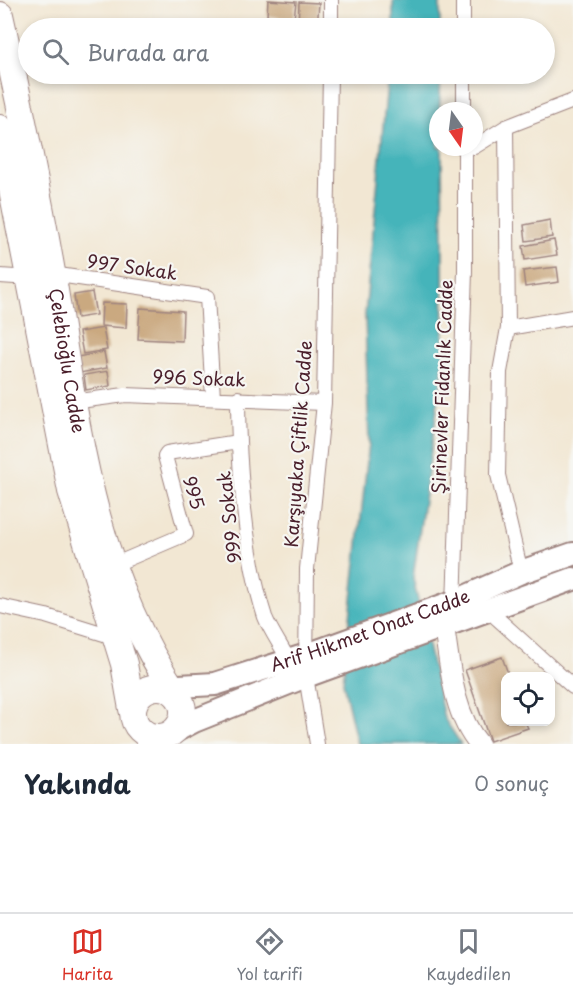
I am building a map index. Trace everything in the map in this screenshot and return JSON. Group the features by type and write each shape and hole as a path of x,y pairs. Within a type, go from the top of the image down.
{"highway":[{"name":"Çelebioğlu Cadde","path":"0,15 41,276 71,491 124,664 136,726"},
{"name":"Çelebioğlu Cadde","path":"0,128 41,276 72,402 88,485 111,566 175,713"},
{"path":"154,687 175,713 158,737 150,736 136,726 140,694 154,687"}],"main road":[{"name":"Arif Hikmet Onat Cadde","path":"434,623 456,601 521,572 573,554"},
{"name":"Arif Hikmet Onat Cadde","path":"175,713 310,662 434,623 488,610 573,579"},
{"name":"Arif Hikmet Onat Cadde","path":"175,713 215,684 310,662"}],"street":[{"path":"331,18 332,0"},
{"path":"463,0 463,18"},
{"name":"Karşıyaka Çiftlik Cadde","path":"317,744 310,662 308,569 324,403 330,84"},
{"path":"464,84 464,102"},
{"path":"483,140 506,127 573,101"},
{"path":"506,127 508,328 500,372 498,475 521,572"},
{"name":"Şirinevler Fidanlık Cadde","path":"456,601 469,156"},
{"name":"997 Sokak","path":"0,276 41,276 207,297 213,398"},
{"path":"508,328 573,318"},
{"name":"996 Sokak","path":"72,402 125,394 324,403"},
{"name":"999 Sokak","path":"238,398 238,442 257,588 266,620 310,662"},
{"name":"995","path":"111,566 186,534 165,456 167,453 238,442"},
{"path":"0,606 46,616 114,637"},
{"path":"488,610 573,687"},
{"path":"434,623 466,725 479,744"}],"water":[{"path":"393,0 440,0 440,18 393,18"},
{"path":"387,84 441,84 440,102 429,102 429,156 442,156 444,360 413,578 444,718 461,744 357,744 343,682 369,443 365,315"}],"building":[{"path":"268,0 296,2 294,18 267,16"},
{"path":"299,2 319,3 318,18 298,18"},
{"path":"550,220 552,237 526,241 524,225"},
{"path":"554,240 557,255 525,260 523,246"},
{"path":"557,267 559,282 525,287 523,271"},
{"path":"92,292 96,315 77,318 74,295"},
{"path":"102,303 127,304 126,328 101,326"},
{"path":"140,308 183,311 182,341 138,339"},
{"path":"103,328 107,350 83,354 79,332"},
{"path":"104,352 107,368 80,373 77,357"},
{"path":"108,371 110,386 86,390 84,375"},
{"path":"502,657 508,672 501,672 501,726 527,726 528,728 490,741 465,670"}]}
